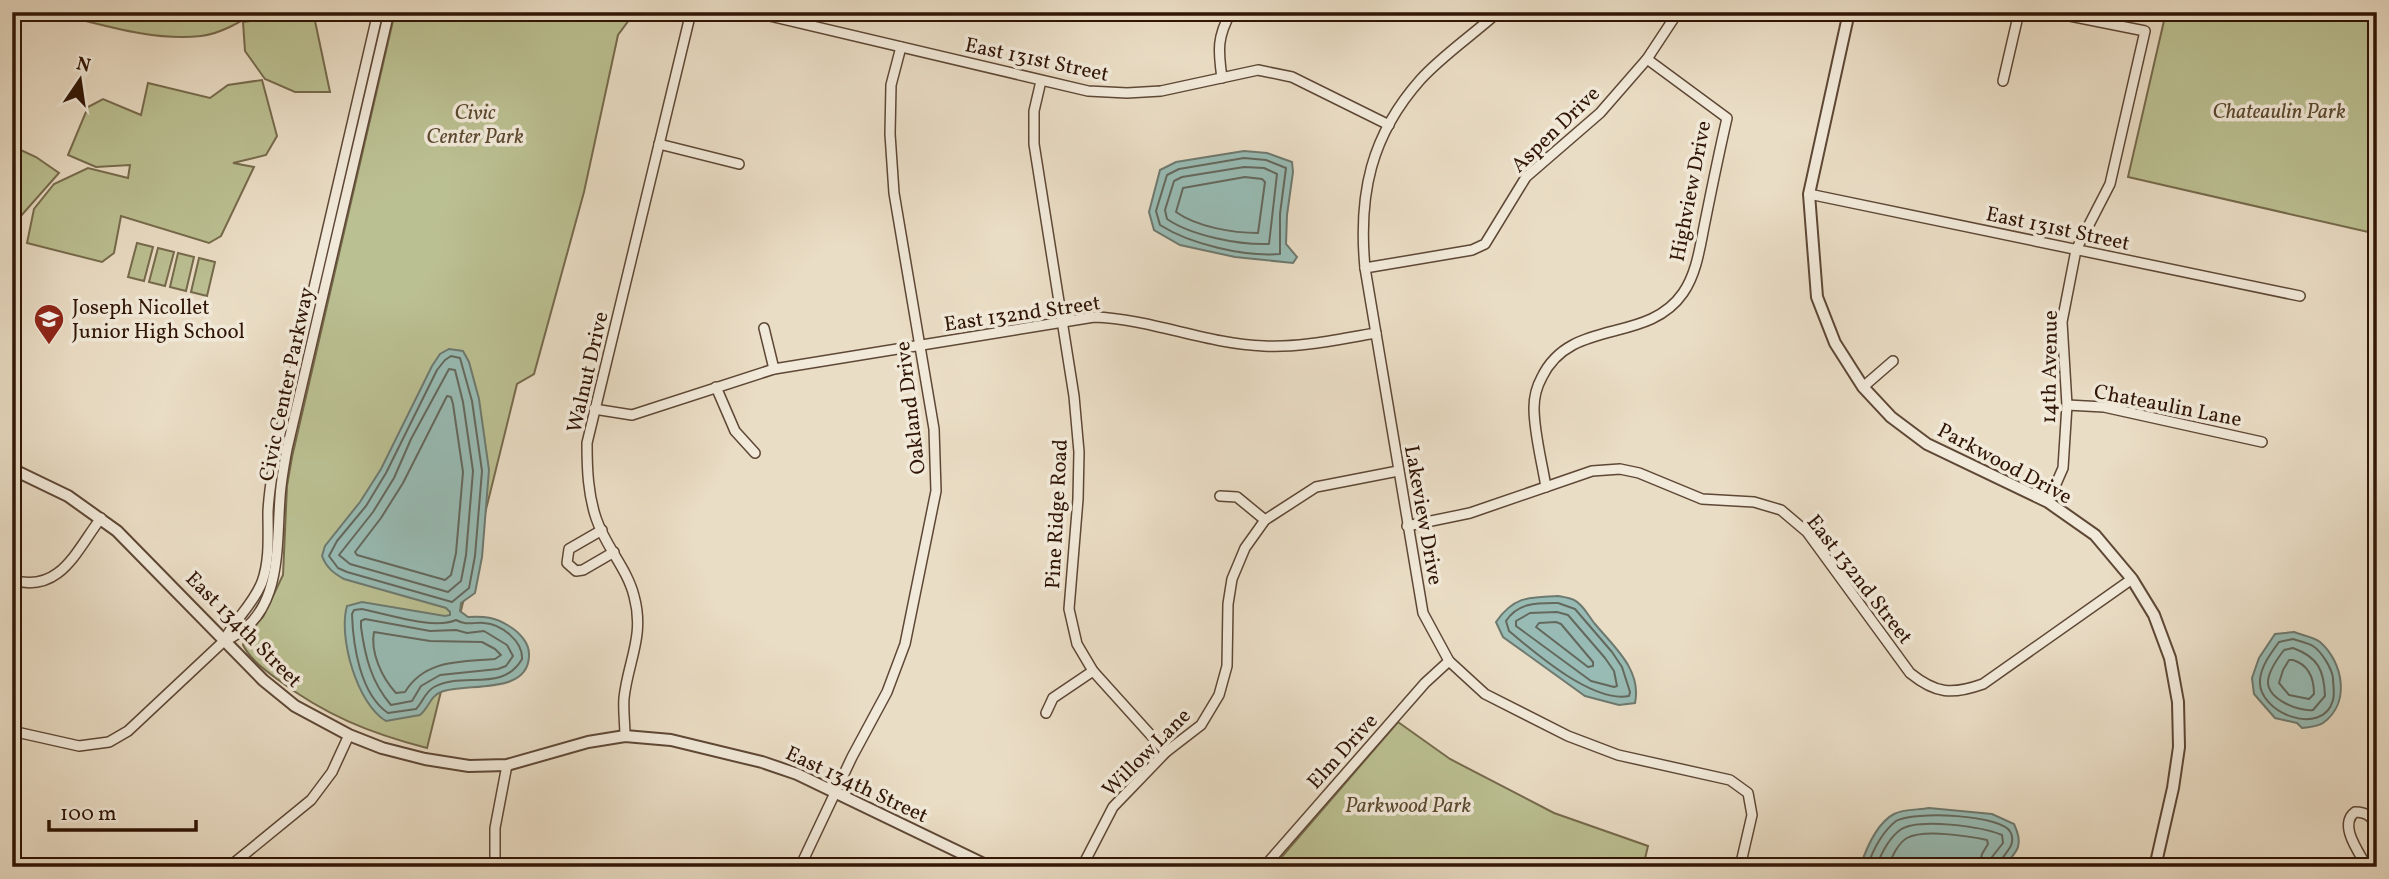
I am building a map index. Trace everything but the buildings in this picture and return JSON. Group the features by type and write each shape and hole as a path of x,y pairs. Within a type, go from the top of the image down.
{"street":[{"name":"Civic Center Parkway","path":"224,642 230,629 254,599 263,578 268,554 270,485 279,437 378,12"},
{"name":"Civic Center Parkway","path":"224,642 237,635 252,620 263,605 274,580 281,486 287,449 389,12"},
{"name":"Walnut Drive","path":"625,736 624,697 636,651 638,623 634,597 626,573 596,520 587,477 587,443 691,12"},
{"name":"East 131st Street","path":"753,12 1088,91 1161,91 1258,70 1292,77 1389,125"},
{"path":"1223,78 1218,51 1221,30 1231,12"},
{"name":"Lakeview Drive","path":"1498,12 1422,79 1389,125 1373,158 1365,195 1362,231 1365,268 1423,613 1449,661 1485,694 1568,736 1618,755 1730,780 1748,793 1752,814 1740,867"},
{"name":"Aspen Drive","path":"1365,268 1472,250 1485,244 1526,177 1600,113 1647,59 1678,12"},
{"name":"Parkwood Drive","path":"1849,12 1809,194 1817,296 1835,343 1863,387 1891,417 1927,444 2048,502 2095,536 2132,579 2154,615 2170,657 2178,702 2179,747 2173,788 2155,867"},
{"path":"2003,81 2019,12"},
{"name":"14th Avenue","path":"2048,502 2063,468 2067,405 2062,322 2077,250 2110,184 2145,31 2050,12"},
{"name":"Oakland Drive","path":"800,867 852,757 887,692 905,644 936,491 934,429 892,169 891,85 901,47"},
{"name":"Highview Drive","path":"1546,487 1534,408 1538,386 1547,367 1561,351 1577,341 1642,324 1662,314 1683,293 1695,267 1727,118 1647,59"},
{"name":"Pine Ridge Road","path":"1041,81 1034,111 1034,144 1074,396 1079,452 1069,608 1077,644 1093,671 1166,752"},
{"path":"659,144 739,164"},
{"name":"East 131st Street","path":"1809,194 2300,296"},
{"name":"East 132nd Street","path":"594,409 632,415 774,369 1094,317 1122,318 1220,341 1264,346 1308,344 1376,333"},
{"path":"764,328 774,369"},
{"path":"1863,387 1894,362"},
{"path":"716,387 735,431 755,453"},
{"name":"Chateaulin Lane","path":"2067,405 2104,407 2262,442"},
{"name":"East 134th Street","path":"12,469 55,489 101,518 141,553 256,673 295,706 349,736 425,759 469,766 507,765 588,742 625,736 671,740 762,762 797,774 990,867"},
{"name":"East 132nd Street","path":"1407,526 1470,513 1592,471 1620,469 1639,473 1702,499 1754,502 1781,510 1807,532 1910,673 1925,685 1944,691 1964,691 1983,684 2132,579"},
{"name":"Willow Lane","path":"1082,867 1113,807 1166,752 1201,726 1219,695 1227,666 1228,604 1232,579 1245,548 1265,520 1316,487 1398,471"},
{"path":"1220,496 1237,497 1265,520"},
{"path":"12,579 24,583 43,583 61,572 101,518"},
{"path":"602,530 569,548 567,563 576,570 583,570 614,552"},
{"path":"12,731 79,746 109,742 128,731 224,642"},
{"name":"Elm Drive","path":"1264,867 1425,684 1449,661"},
{"path":"1046,713 1053,698 1093,671"},
{"path":"229,867 311,800 332,772 349,736"},
{"path":"495,867 495,828 507,765"},
{"path":"2367,867 2348,829 2348,821 2355,812 2362,812 2368,814 2377,827"}],"green space":[{"path":"50,12 256,12 215,33 183,37 145,34"},
{"name":"Civic Center Park","path":"395,12 635,12 618,35 584,192 534,374 517,384 427,748 386,736 330,713 263,668 243,645 246,635 263,617 283,575 287,486 292,457"},
{"name":"Chateaulin Park","path":"2166,12 2377,12 2377,234 2128,177"},
{"path":"303,14 315,21 330,92 295,92 265,79 245,51 243,22"},
{"path":"262,80 277,136 266,155 233,163 254,167 221,236 209,243 121,216 114,253 102,262 27,243 34,209 54,184 88,168 128,178 130,165 96,167 68,155 88,107 103,99 141,115 148,83 210,98 228,85"},
{"path":"12,146 36,157 59,173 12,226"},
{"path":"137,243 153,247 144,281 128,277"},
{"path":"158,248 174,252 165,286 149,282"},
{"path":"178,253 194,257 186,291 170,287"},
{"path":"199,258 215,262 207,296 191,292"},
{"name":"Parkwood Park","path":"1398,722 1450,759 1554,813 1648,846 1643,867 1273,867"}],"water":[{"path":"1244,151 1267,153 1292,162 1286,244 1297,257 1293,263 1235,257 1180,245 1154,230 1149,212 1160,170 1176,162"},
{"path":"449,349 463,351 469,362 479,399 489,470 482,557 475,593 461,603 460,611 468,617 489,618 509,626 523,638 529,656 526,669 507,682 441,692 434,696 420,715 386,721 366,700 352,669 345,635 347,606 362,602 445,616 450,615 450,612 446,608 344,579 330,569 322,556 325,546 360,502 381,469 432,366 440,354"},
{"path":"1558,596 1580,604 1618,650 1634,680 1635,703 1619,705 1585,696 1503,637 1496,622 1509,607 1531,598"},
{"path":"2294,632 2311,637 2328,650 2341,683 2338,705 2332,715 2323,723 2302,728 2297,723 2275,718 2254,694 2252,678 2259,658 2275,634"},
{"path":"1929,808 1992,814 2014,824 2019,837 2018,847 2003,867 1860,867 1873,837 1888,818 1902,811"}],"place":[{"name":"Joseph Nicollet Junior High School","path":"49,346"}]}
